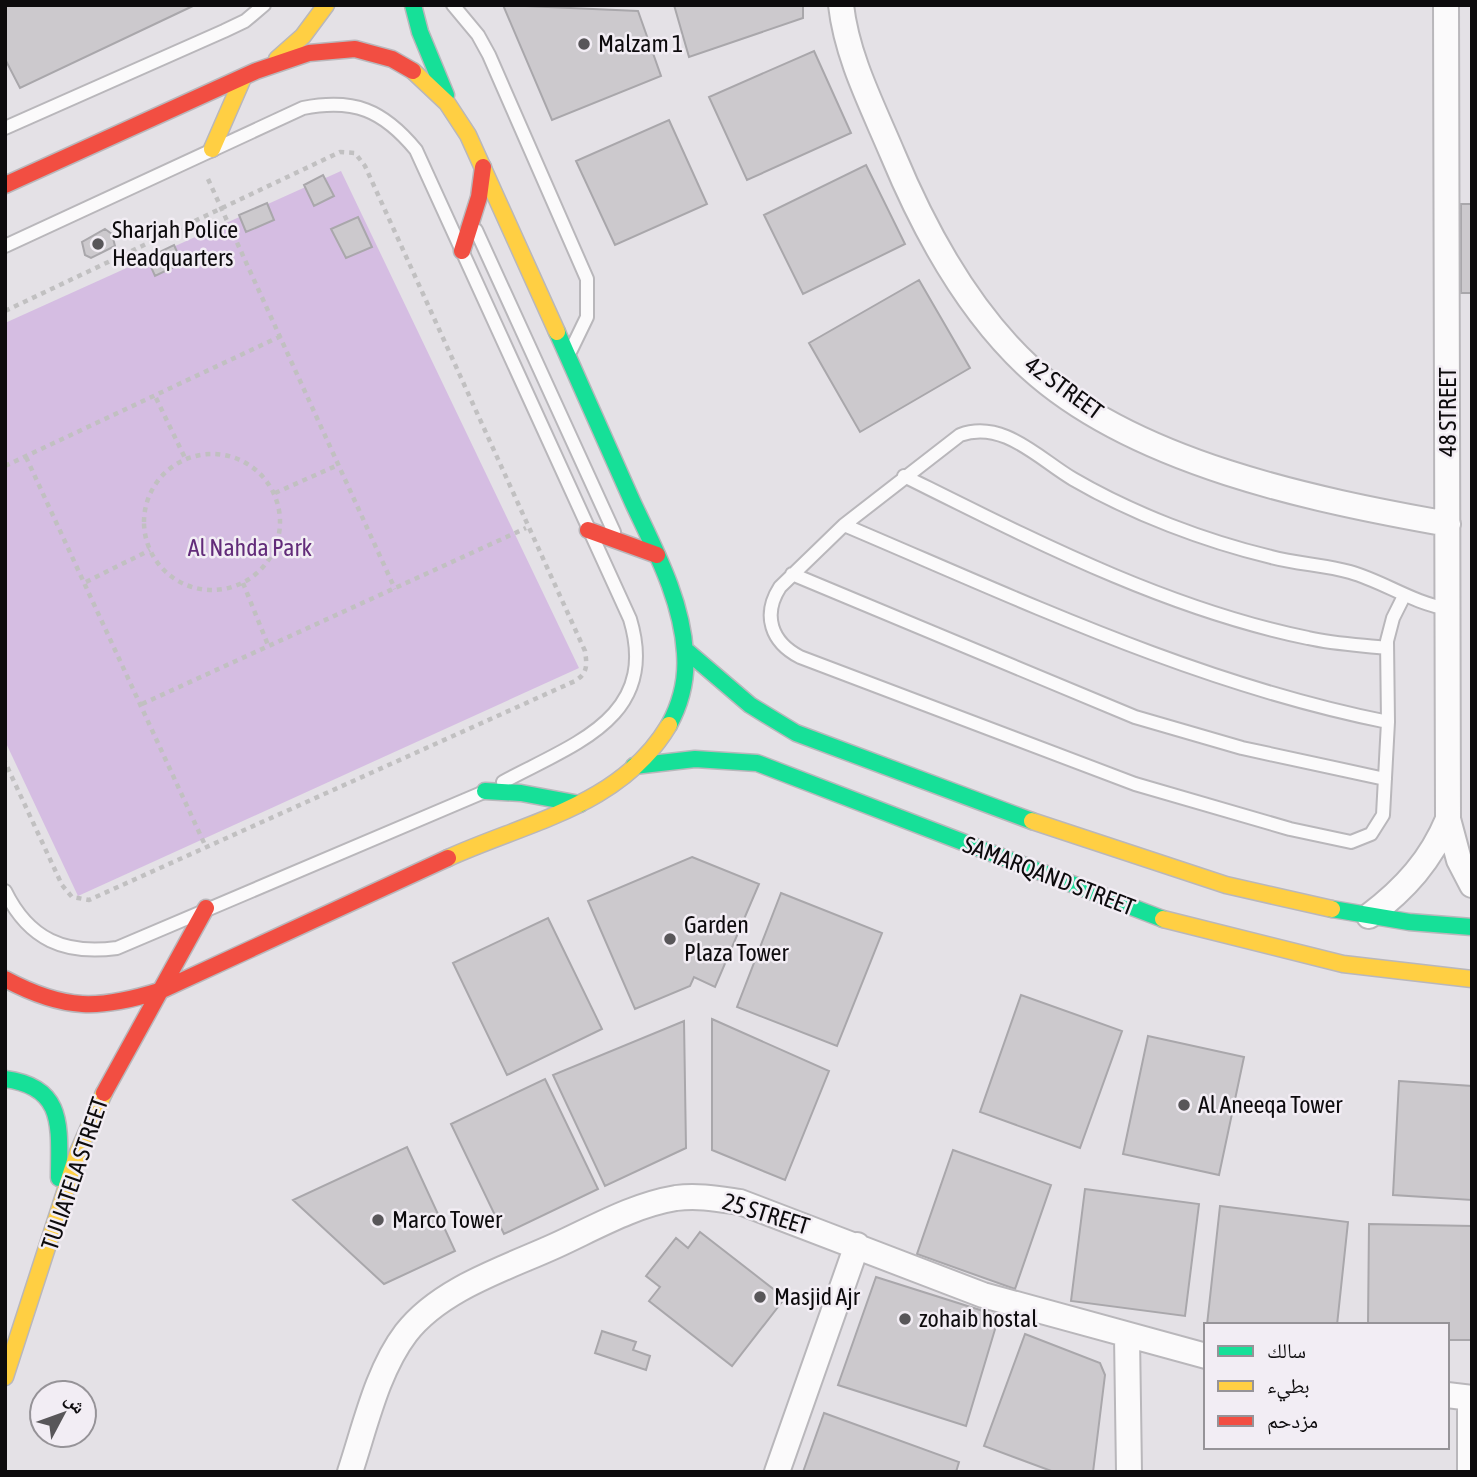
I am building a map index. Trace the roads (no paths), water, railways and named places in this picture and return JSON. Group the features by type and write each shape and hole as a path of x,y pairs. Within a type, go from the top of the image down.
{"street":[{"path":"268,68 303,36 326,5"},
{"path":"5,979 40,999 81,1007 122,1003 162,990 481,843 603,793 659,740 673,718 683,689 688,652 680,610 483,167 449,101 420,32 413,5"},
{"name":"42 STREET","path":"841,5 858,70 924,225 989,321 1030,368 1070,399 1115,425 1226,471 1296,494 1448,524"},
{"name":"48 STREET","path":"1446,5 1448,819 1459,860 1472,885"},
{"path":"5,185 243,78 318,51 356,49 407,65 449,101"},
{"path":"205,153 243,78"},
{"path":"463,251 472,223 483,167"},
{"path":"588,530 657,555"},
{"name":"SAMARQAND STREET","path":"688,652 750,705 821,744 1178,873 1369,916 1472,927"},
{"name":"SAMARQAND STREET","path":"634,766 682,757 720,757 757,763 1175,923 1343,964 1472,979"},
{"path":"485,792 521,793 580,804"},
{"name":"48 STREET","path":"1369,916 1419,872 1436,847 1448,819"},
{"name":"TULIATELA STREET","path":"5,1377 44,1263 60,1206 100,1099 206,908"},
{"path":"5,1079 32,1084 44,1093 53,1105 59,1119 60,1206"},
{"name":"25 STREET","path":"350,1472 396,1349 421,1317 480,1280 648,1204 679,1198 709,1197 740,1202 983,1295 1204,1355"},
{"path":"777,1472 857,1245"},
{"path":"14,1296 44,1263"},
{"path":"1127,1336 1129,1472"},
{"path":"1463,1397 1471,1472"}],"lane":[{"path":"5,128 224,31 245,21 264,5"},
{"path":"453,5 478,35 489,55 587,279 587,317 568,357"},
{"path":"5,246 303,108 327,103 352,105 379,115 400,131 416,150 636,638 635,677 628,696 603,726 485,792 117,948 92,952 68,948 44,939 25,923 5,891"},
{"path":"472,223 618,542"},
{"path":"1404,596 1390,625 1387,648 1388,722 1383,815 1379,826 1362,840 1351,842 1290,829 1135,784 787,650 771,627 769,613 772,599 792,574 844,525 904,476 960,435 971,431 995,431 1082,485 1151,516 1271,557 1356,574 1424,605 1449,609"},
{"path":"904,476 1054,549 1196,606 1289,634 1387,648"},
{"path":"844,525 1116,639 1203,672 1297,702 1388,722"},
{"path":"792,574 1135,717 1242,748 1385,779"}],"place":[{"name":"Malzam 1","path":"584,44"},
{"name":"Sharjah Police Headquarters","path":"98,244"},
{"name":"Garden Plaza Tower","path":"670,939"},
{"name":"Al Aneeqa Tower","path":"1184,1105"},
{"name":"Marco Tower","path":"378,1220"},
{"name":"Masjid Ajr","path":"760,1297"},
{"name":"zohaib hostal","path":"905,1319"}],"park label":[{"name":"Al Nahda Park","path":"250,548"}]}
